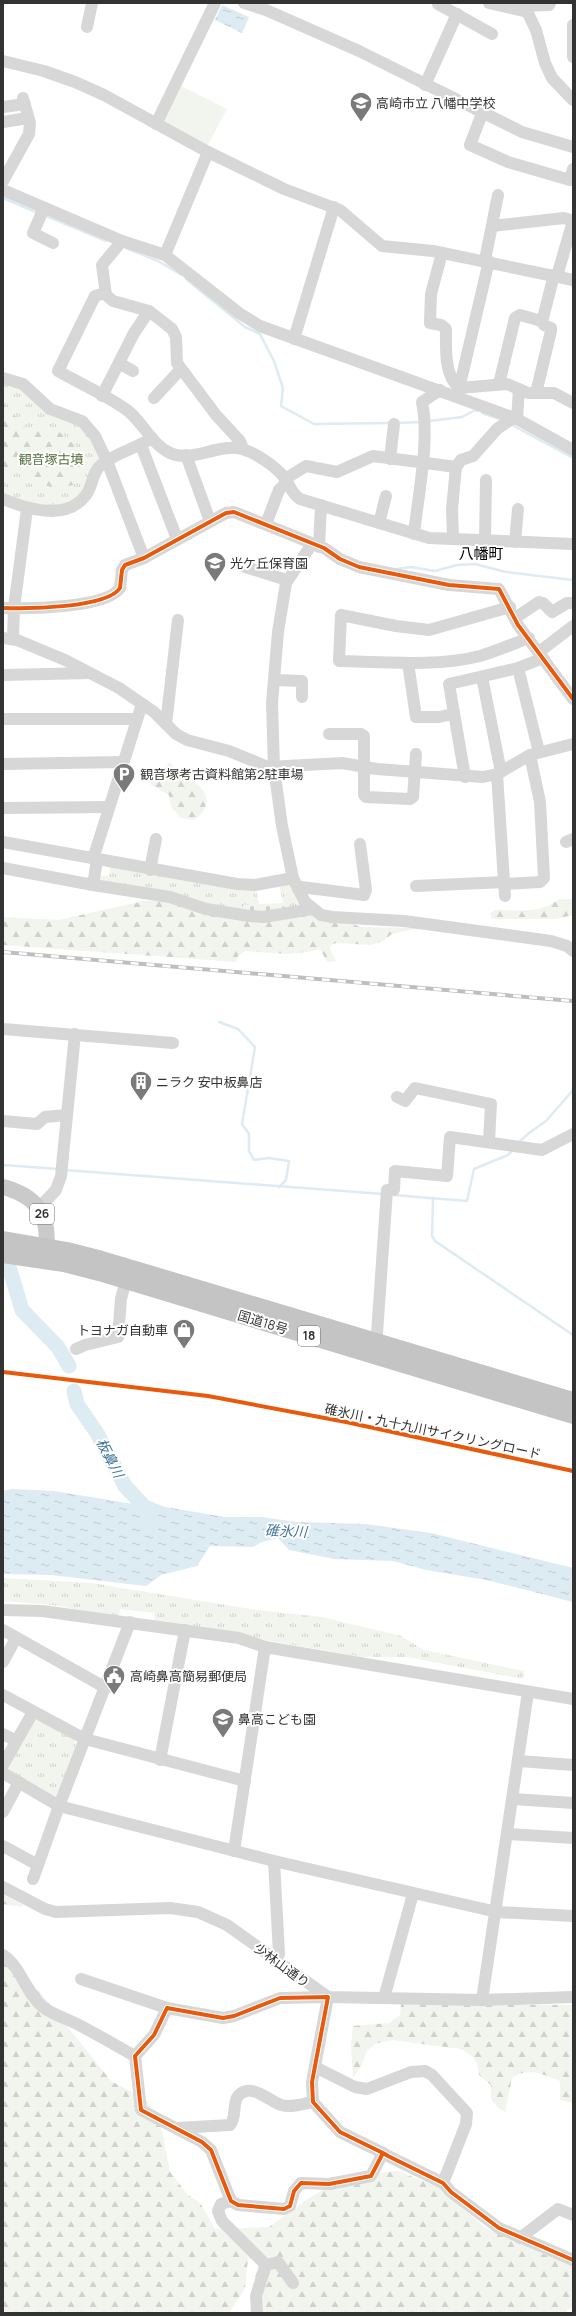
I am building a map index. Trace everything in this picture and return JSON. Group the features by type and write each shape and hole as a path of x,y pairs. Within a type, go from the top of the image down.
{"highway":[{"name":"18","path":"6,1248 46,1254"},
{"name":"国道18号","path":"46,1254 102,1260 573,1415"},
{"name":"国道18号","path":"46,1254 126,1280 376,1349 573,1401"}],"main road":[{"name":"26","path":"3,1188 23,1196 38,1209 46,1222 46,1254"}],"street":[{"path":"87,27 92,3"},
{"path":"156,124 215,3"},
{"path":"244,3 266,10 326,36 425,85 483,111 522,132 573,147"},
{"path":"489,3 525,7 549,5 550,3"},
{"path":"438,4 492,34"},
{"path":"525,7 536,30 545,63 552,78 573,100"},
{"path":"425,85 457,14"},
{"path":"573,25 573,57"},
{"path":"3,61 44,71 75,82 208,152 284,188 334,207 343,212 382,246 442,253 487,261 556,275 573,280"},
{"path":"3,107 24,101 28,118 29,134 3,181"},
{"path":"483,111 470,145 508,162 570,180 573,169"},
{"path":"3,122 28,118"},
{"path":"165,255 208,152"},
{"path":"3,190 122,241 165,255 248,320 294,339 440,390 458,392 499,384 536,393 554,393 573,403"},
{"path":"458,392 487,261 498,195"},
{"path":"294,339 334,207"},
{"path":"44,208 33,233 53,243"},
{"path":"492,226 564,218 573,221 541,320"},
{"path":"122,241 102,265 105,293 108,298 113,301 149,311 172,329 175,334 175,359 220,420 240,441 243,449"},
{"path":"442,253 431,294 430,323 445,326 451,379 458,392 515,419 573,450"},
{"path":"105,293 95,296 58,371 128,410 152,438 170,453 186,455 226,449 243,449 269,464 286,480 295,495 321,505 429,538 573,544"},
{"path":"102,396 134,333 149,311"},
{"path":"499,384 515,318 520,315 541,320 544,325 551,328 551,331 536,393"},
{"path":"119,363 133,371"},
{"path":"154,398 181,369"},
{"path":"3,378 23,384 50,409 82,420 97,440 107,460 144,558"},
{"path":"515,419 519,389"},
{"path":"414,534 422,464 425,415 422,402 440,390"},
{"path":"453,538 452,508 456,467 461,460 474,456 497,429 515,419"},
{"path":"390,459 394,424"},
{"path":"3,499 27,509 60,510 75,503 86,495 98,467 107,460 141,445 152,438"},
{"path":"141,445 177,539"},
{"path":"186,455 210,521"},
{"path":"266,524 279,490 286,480 306,466 336,472 373,456 422,464 456,467"},
{"path":"485,540 486,480"},
{"path":"379,522 386,496"},
{"path":"321,505 315,545 287,580 278,632 272,703 274,768 282,826 295,884 305,902 321,915 332,917 404,921 551,940 567,946 573,951"},
{"path":"27,509 9,608 8,638 65,660 119,688 142,704 176,734 187,740 229,751 274,768 342,763 415,772 440,772 465,777 499,773 534,754 573,744"},
{"path":"515,542 518,510"},
{"path":"9,608 101,600 117,592 122,583 122,568 125,565 144,558 210,521 234,512 324,548 340,559 359,566 449,585 499,588 512,612 529,638 573,699"},
{"path":"245,568 287,580"},
{"path":"529,638 479,656 408,663 339,661 341,615 396,626 429,630 512,612 539,602 543,603 552,612 567,603 573,603"},
{"path":"166,724 178,620"},
{"path":"465,777 449,684 518,668 541,655 572,629"},
{"path":"408,663 416,717 439,717 454,714"},
{"path":"416,886 505,887 540,882 544,878 540,802 534,754 518,668"},
{"path":"3,675 91,673"},
{"path":"482,677 499,773 505,887"},
{"path":"275,680 302,681 302,697"},
{"path":"93,885 95,859 109,807 142,704"},
{"path":"3,719 137,719"},
{"path":"329,734 361,734 364,736 364,795 366,797 410,799 413,797 416,754"},
{"path":"3,764 123,762"},
{"path":"3,808 109,807"},
{"path":"150,870 156,839"},
{"path":"3,842 210,881 255,885 295,884 301,887 364,895 366,890 360,844"},
{"path":"3,868 93,885 170,896 206,909 249,916 264,917 312,909"},
{"path":"3,1029 173,1043"},
{"path":"38,1209 56,1190 59,1183 75,1034"},
{"path":"397,1097 405,1101 415,1088 491,1104 488,1141"},
{"path":"3,1122 37,1124 44,1117 67,1115"},
{"path":"376,1349 387,1190 394,1190 395,1171 447,1176 450,1137 488,1141 542,1150 573,1134"},
{"path":"76,1349 85,1345 118,1337 122,1299 126,1280"},
{"path":"3,1610 42,1611 239,1638 265,1647 573,1699"},
{"path":"33,1879 59,1806 106,1688 130,1622"},
{"path":"3,1630 106,1688"},
{"path":"160,1760 185,1630"},
{"path":"3,1662 16,1638"},
{"path":"234,1851 265,1647"},
{"path":"482,2000 519,1761 528,1692"},
{"path":"3,1695 85,1739 160,1760 245,1781"},
{"path":"3,1765 33,1712"},
{"path":"3,1734 16,1741"},
{"path":"519,1761 573,1765"},
{"path":"3,1773 59,1806 234,1851 412,1894 496,1912 573,1916"},
{"path":"3,1812 19,1782"},
{"path":"513,1799 573,1803"},
{"path":"508,1834 573,1838"},
{"path":"3,1846 38,1865"},
{"path":"274,1861 279,1954 275,1961"},
{"name":"少林山通り","path":"3,1887 45,1909 56,1912 170,1908 198,1912 227,1925 275,1961 328,1997"},
{"path":"384,1998 412,1894"},
{"path":"3,1954 23,1976 30,1993 44,2008 78,2024 135,2056"},
{"path":"81,1979 167,2008 223,2018 234,2016 280,1998 328,1997 482,2000 573,1997"},
{"path":"328,1997 312,2082 312,2102 340,2132 443,2183 451,2192 499,2228 573,2260"},
{"path":"167,2008 154,2035 135,2056 141,2110 202,2142 211,2150 231,2201 238,2205 284,2209 290,2206 294,2191 301,2183 329,2184 371,2176 383,2153"},
{"path":"315,2067 355,2087 367,2089 411,2072 425,2072 432,2075 467,2113 466,2124 443,2183"},
{"path":"176,2128 230,2125 234,2121 236,2101 239,2096 252,2091 286,2106 312,2102"},
{"path":"231,2201 221,2204 218,2211 222,2221 266,2265"},
{"path":"520,2238 558,2209 573,2215"},
{"path":"266,2265 278,2262 293,2283"},
{"path":"257,2313 256,2296 266,2265"}],"green space":[{"path":"179,85 227,109 206,148 162,120"},
{"path":"3,381 20,385 81,423 103,458 87,487 75,499 56,506 46,506 24,503 3,497"},
{"name":"観音塚古墳","path":"3,403 28,430 58,431 75,445 78,461 73,485 64,487 50,487 21,470 3,472"},
{"path":"170,762 181,777 192,781 204,792 206,797 205,807 203,812 194,820 181,818 171,807 169,795 150,784"},
{"path":"110,866 256,889 259,905 243,906 243,913 99,884 96,876 109,876"},
{"path":"290,884 302,904 285,912 279,885"},
{"path":"559,899 573,899 573,915 556,919 492,919 490,913 495,910 536,909 552,904"},
{"path":"163,900 204,910 309,911 347,921 360,927 419,928 392,934 383,941 371,945 336,943 331,945 330,949 336,961 327,962 320,949 287,954 245,951 238,956 236,962 3,945 3,917 58,920 144,901"},
{"path":"284,903 285,912 243,913 243,905"},
{"path":"3,1578 91,1583 257,1610 322,1617 401,1636 424,1650 524,1671 523,1679 407,1657 363,1657 154,1621 155,1613 120,1609 119,1617 52,1605 3,1601"},
{"path":"38,1719 74,1739 76,1745 57,1796 52,1798 9,1772 8,1768 33,1721"},
{"path":"3,1893 23,1905 22,1907 3,1904"},
{"path":"3,1962 22,1970 111,2081 145,2099 160,2120 170,2172 187,2194 201,2204 215,2229 269,2227 309,2198 347,2176 398,2171 440,2188 484,2227 543,2254 573,2264 573,2307 564,2313 251,2313 251,2293 259,2262 248,2258 245,2288 229,2313 3,2313"},
{"path":"401,2004 573,2005 573,2103 560,2100 560,2081 529,2072 512,2078 505,2112 497,2107 491,2099 491,2085 479,2075 478,2066 469,2054 460,2049 392,2040 375,2044 367,2051 361,2066 353,2078 351,2046 353,2026 389,2023 400,2015"}],"water":[{"path":"222,5 249,17 242,33 215,20"},
{"name":"碓氷川","path":"12,1489 54,1491 133,1504 141,1503 145,1499 165,1507 225,1517 262,1517 297,1522 366,1524 431,1533 573,1568 573,1602 487,1580 426,1570 393,1561 334,1559 289,1550 278,1538 262,1542 253,1547 210,1546 197,1566 161,1575 146,1586 51,1575 3,1574 3,1491"}],"waterway":[{"path":"3,198 38,213"},
{"path":"44,215 106,241"},
{"path":"126,248 158,261 180,274"},
{"path":"186,279 245,327 260,334 274,361 283,388 281,406 314,424 390,423"},
{"path":"429,421 462,417 475,410 477,411"},
{"path":"482,413 502,420"},
{"path":"397,423 422,422"},
{"path":"510,424 573,458"},
{"path":"397,569 411,567 435,571 457,565 475,564 506,572 573,580"},
{"path":"219,1022 238,1029 255,1047 242,1124 249,1134 249,1151 254,1160 269,1158 289,1161 286,1180 279,1187"},
{"path":"518,1143 546,1121 573,1090"},
{"path":"394,1195 467,1201 474,1169 508,1155 513,1150"},
{"path":"3,1165 58,1169"},
{"path":"65,1170 383,1194"},
{"path":"433,1198 432,1236 435,1241 573,1335"},
{"name":"板鼻川","path":"3,1247 22,1310 58,1347 69,1366"},
{"name":"板鼻川","path":"74,1391 77,1404 97,1433 125,1486 141,1503 151,1521"}],"railway":[{"path":"3,952 573,1001"}],"cycle path":[{"path":"3,608 66,606 100,600 112,595 120,588 122,570 125,565 144,558 226,513 234,512 324,548 340,559 359,567 449,585 499,589 518,625 573,699"},
{"name":"碓氷川・九十九川サイクリングロード","path":"3,1372 208,1396 346,1422 573,1471"},
{"path":"383,2153 371,2176 329,2184 301,2183 294,2191 290,2206 284,2209 238,2205 231,2201 211,2150 202,2142 141,2110 135,2056 154,2035 167,2008 223,2018 234,2016 280,1998 328,1997 312,2082 313,2102 340,2132 383,2153 443,2183 451,2192 499,2228 573,2260"}],"place":[{"name":"高崎市立 八幡中学校","path":"361,122"},
{"name":"光ケ丘保育園","path":"215,582"},
{"name":"観音塚考古資料館第2駐車場","path":"124,794"},
{"name":"ニラク 安中板鼻店","path":"141,1102"},
{"name":"トヨナガ自動車","path":"184,1350"},
{"name":"高崎鼻高簡易郵便局","path":"114,1696"},
{"name":"鼻高こども園","path":"223,1738"}],"district":[{"name":"八幡町","path":"481,554"}]}
